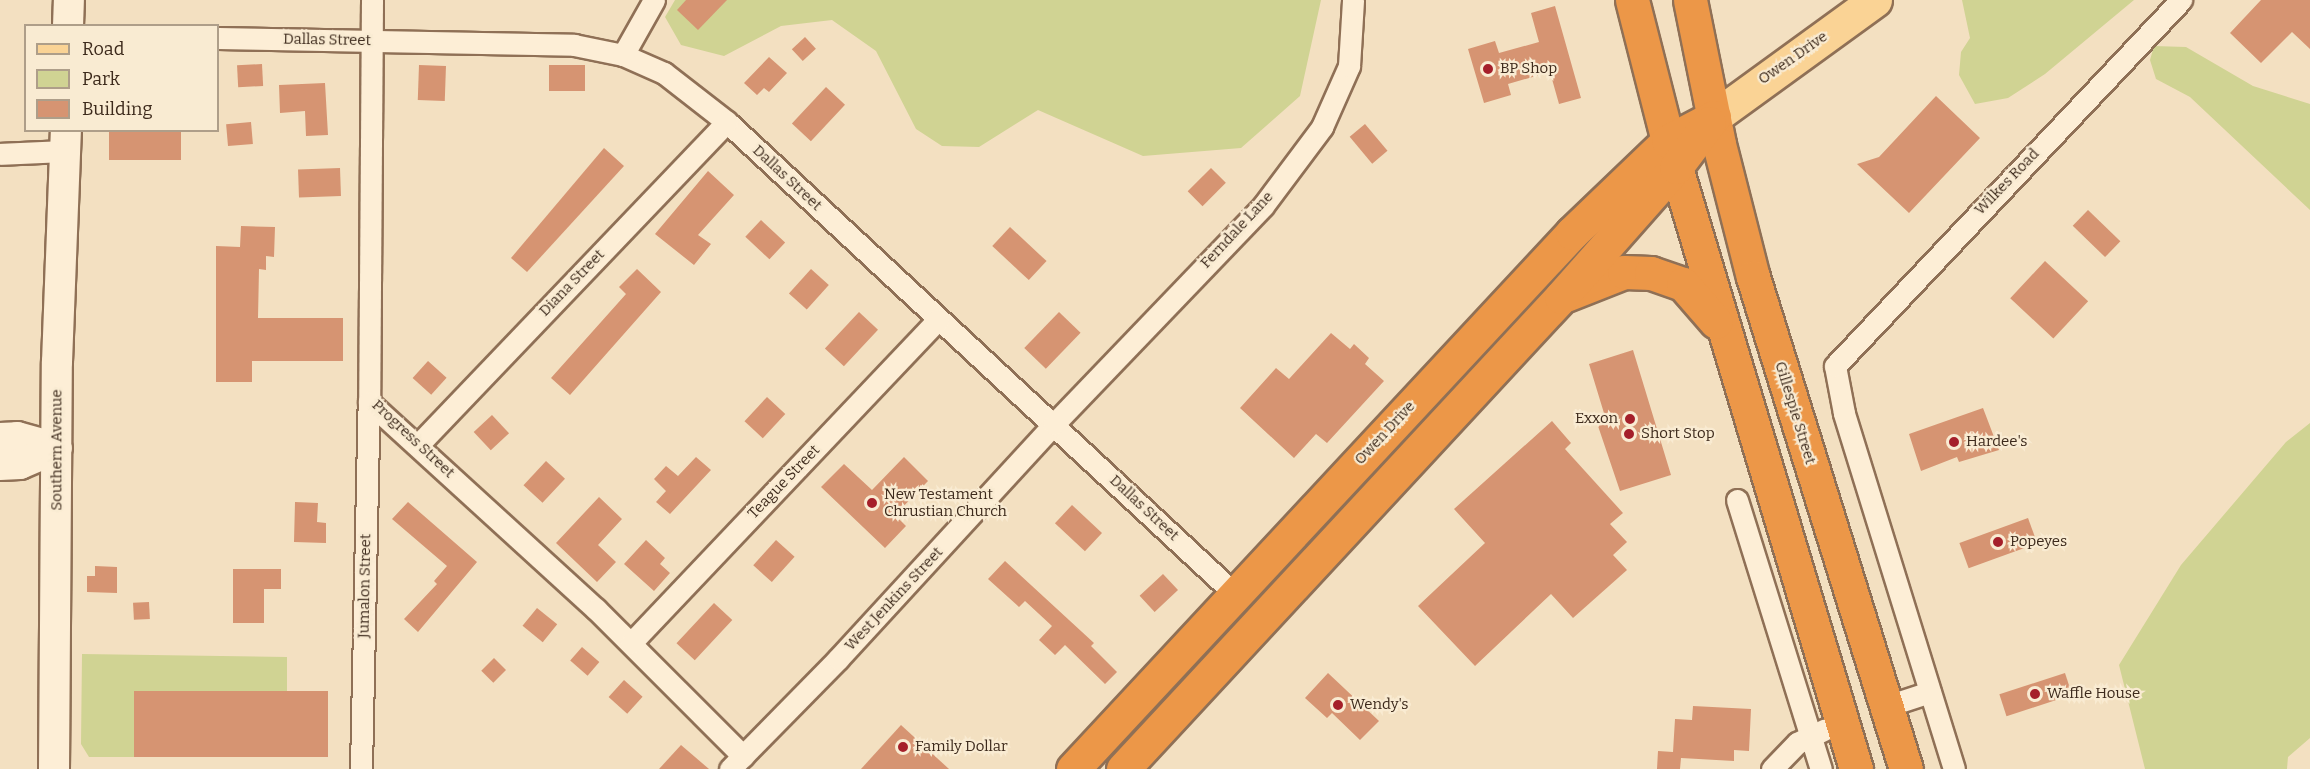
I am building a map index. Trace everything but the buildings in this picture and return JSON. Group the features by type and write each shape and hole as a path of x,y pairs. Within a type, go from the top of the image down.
{"highway":[{"path":"1632,0 1672,154 1723,330 1856,769"},
{"name":"Gillespie Street","path":"1690,0 1714,117 1753,277 1906,769"},
{"name":"Owen Drive","path":"1073,769 1524,282 1714,117"},
{"name":"Owen Drive","path":"1123,769 1561,297 1672,154"},
{"path":"1561,297 1624,272 1651,273 1683,284 1723,330"},
{"path":"1100,769 1244,615 1245,606 1236,595"}],"main road":[{"path":"68,24 69,0"},
{"name":"Owen Drive","path":"1714,117 1875,0"},
{"name":"Southern Avenue","path":"54,769 57,448 65,141"},
{"path":"0,438 17,437 57,448"},
{"path":"0,465 20,464 57,448"}],"street":[{"name":"Progress Street","path":"372,0 369,402 631,643 736,763"},
{"path":"623,55 654,0"},
{"name":"Ferndale Lane","path":"1054,424 1263,206 1322,127 1348,66 1353,0"},
{"name":"Wilkes Road","path":"1930,692 1844,413 1834,366 2181,0"},
{"name":"Dallas Street","path":"219,38 574,45 623,55 664,73 727,122 1236,595"},
{"name":"Diana Street","path":"418,445 727,122"},
{"path":"0,154 65,141"},
{"name":"Teague Street","path":"631,643 938,320"},
{"name":"Jumalon Street","path":"361,769 369,402"},
{"name":"West Jenkins Street","path":"736,763 846,651 1054,424"},
{"path":"1737,500 1821,769"},
{"path":"1887,706 1930,692 1954,769"},
{"path":"1772,769 1797,743 1811,735 1842,724"}],"green space":[{"path":"675,0 1321,0 1300,96 1241,148 1143,156 1038,110 979,147 942,146 916,129 876,51 832,20 781,26 724,56 681,45 665,17"},
{"path":"1962,0 2134,0 2045,74 2008,98 1975,104 1959,75 1961,52 1970,38"},
{"path":"2154,46 2186,47 2253,86 2310,104 2310,210 2190,97 2156,79 2150,60"},
{"path":"2310,423 2310,738 2288,757 2287,769 2145,769 2119,665 2181,565 2286,442"},
{"path":"82,654 287,657 287,691 134,691 134,757 89,757 81,744"}],"place":[{"name":"BP Shop","path":"1488,69"},
{"name":"Exxon","path":"1630,419"},
{"name":"Short Stop","path":"1629,434"},
{"name":"Hardee's","path":"1954,442"},
{"name":"New Testament Chrustian Church","path":"872,503"},
{"name":"Popeyes","path":"1998,542"},
{"name":"Waffle House","path":"2035,694"},
{"name":"Wendy's","path":"1338,705"},
{"name":"Family Dollar","path":"903,747"}]}
